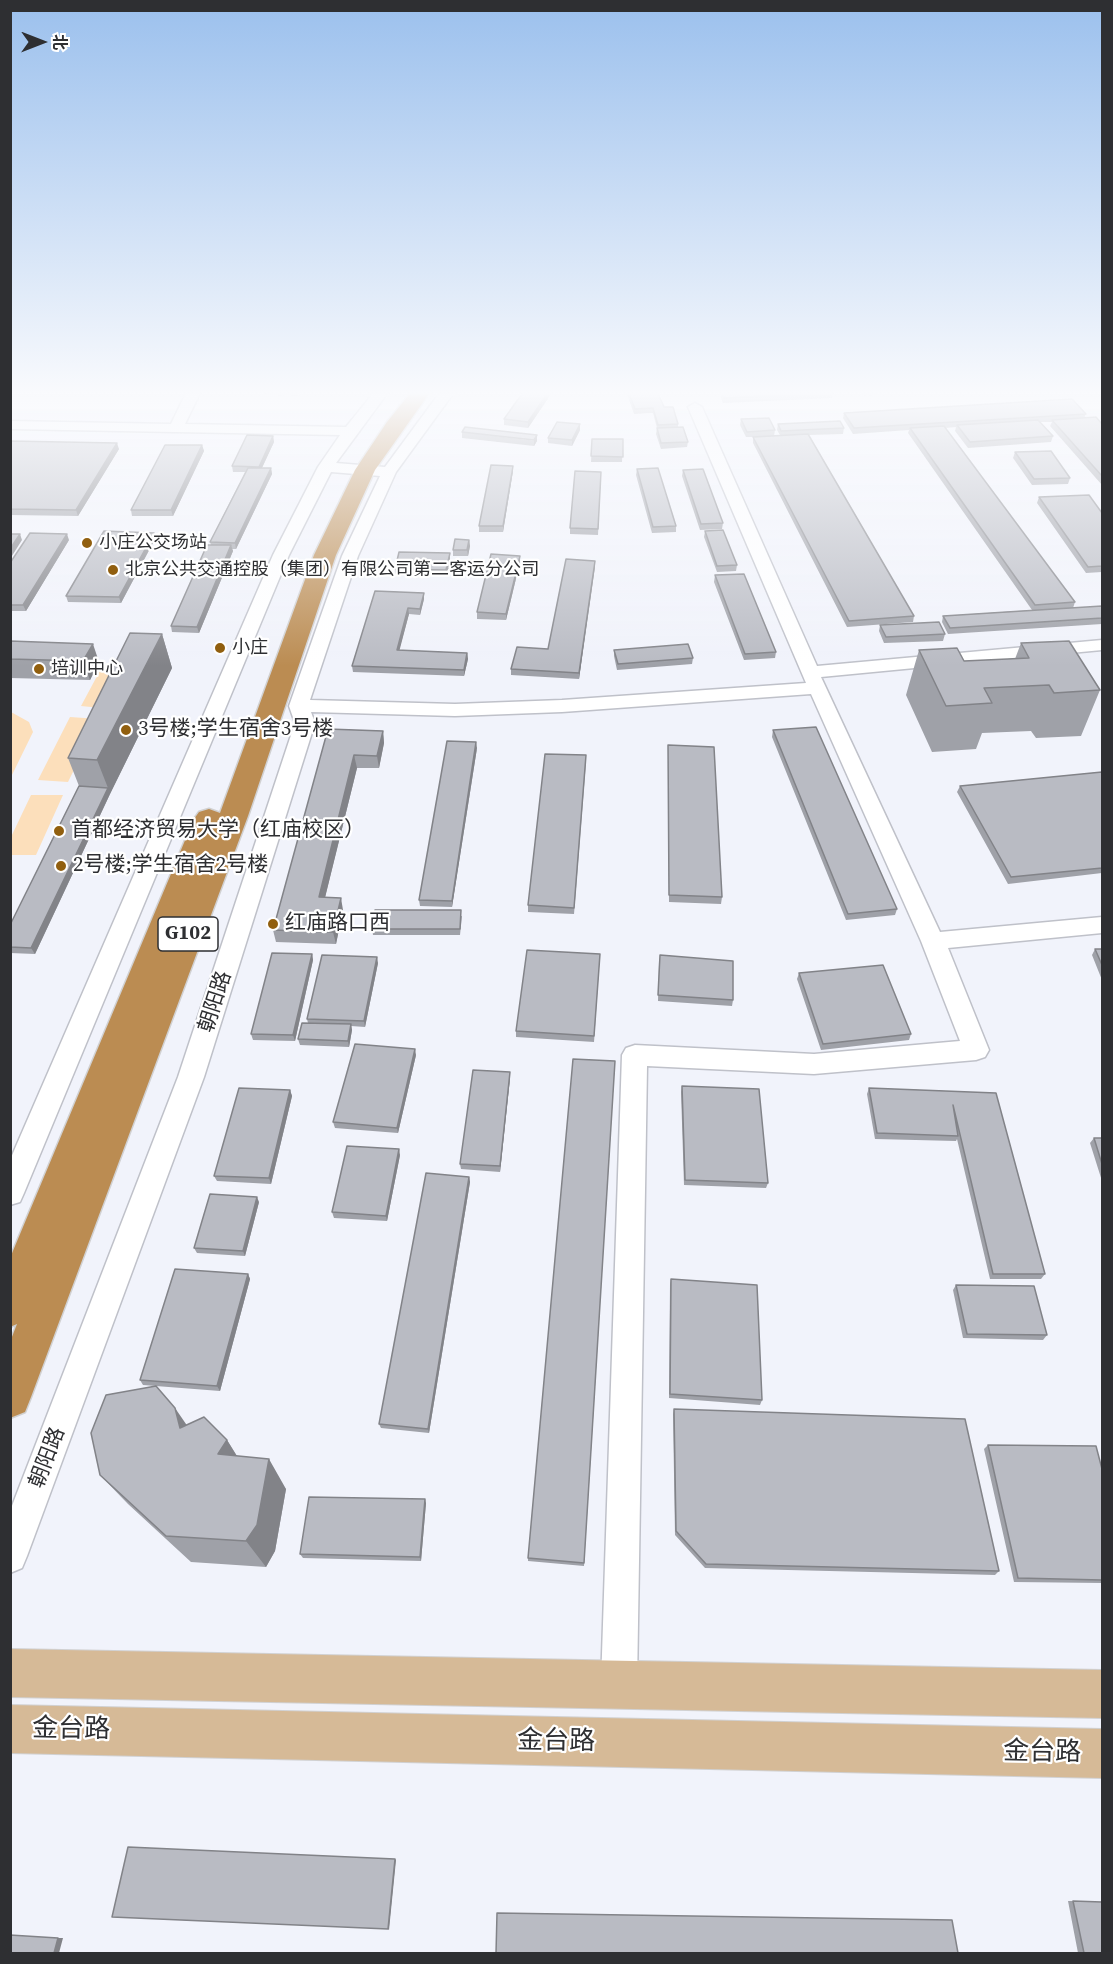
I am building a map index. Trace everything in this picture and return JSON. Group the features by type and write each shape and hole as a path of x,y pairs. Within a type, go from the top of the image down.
{"highway":[{"name":"朝阳路","path":"10,1308 248,722 352,483"},
{"name":"朝阳路","path":"10,1397 229,828 352,483"}],"main road":[{"path":"10,1673 1102,1694"},
{"name":"金台路","path":"10,1729 1102,1755"}],"street":[{"name":"朝阳路","path":"10,1193 281,555 346,483"},
{"name":"朝阳路","path":"10,1556 191,1077 305,723 299,706 350,556 356,483"},
{"path":"619,1683 635,1055 813,1064 976,1050 933,941 813,680 728,483"},
{"path":"299,706 455,710 550,706 813,680 1102,645"},
{"path":"933,941 1102,925"}],"shaded area":[{"path":"103,665 132,666 111,709 81,706"},
{"path":"11,712 29,722 33,732 11,777"},
{"path":"70,717 99,719 68,782 38,780"},
{"path":"31,795 63,795 36,855 11,855 11,837"}],"building":[{"path":"10,483 93,483 76,510 10,509"},
{"path":"145,483 184,483 171,510 131,510"},
{"path":"240,483 264,483 235,543 210,542"},
{"path":"488,483 510,483 503,526 479,526"},
{"path":"574,483 600,483 598,529 570,528"},
{"path":"641,483 663,483 676,526 653,527"},
{"path":"687,483 708,483 723,523 701,524"},
{"path":"777,483 836,483 914,616 849,621"},
{"path":"949,483 986,483 1075,602 1035,605"},
{"path":"1089,495 1102,513 1102,566 1088,567 1039,497"},
{"path":"723,530 737,565 717,566 705,531"},
{"name":"北京公共交通控股（集团）有限公司第二客运分公司","path":"104,531 154,533 119,597 66,596"},
{"path":"30,533 67,534 23,605 10,605 10,563"},
{"path":"10,534 20,534 10,549"},
{"path":"455,539 469,540 467,550 453,550"},
{"path":"207,545 231,545 197,627 171,626"},
{"path":"399,552 450,553 446,570 395,569"},
{"path":"491,554 520,556 506,614 477,612"},
{"path":"566,559 595,561 579,673 511,669 517,647 548,649"},
{"path":"744,574 776,652 745,654 715,575"},
{"path":"375,591 424,593 420,609 408,608 397,650 467,653 464,670 352,666"},
{"path":"1102,606 1102,618 950,628 943,616"},
{"path":"939,622 945,634 886,637 880,625"},
{"path":"130,633 162,634 97,760 68,758"},
{"path":"10,641 93,644 83,661 10,659"},
{"path":"1069,641 1100,690 1054,693 1049,685 984,688 992,703 946,706 919,650 957,648 964,661 1029,658 1021,643"},
{"path":"688,644 693,658 618,664 614,650"},
{"path":"816,727 897,909 848,914 773,730"},
{"path":"328,729 383,731 377,756 354,755 319,897 341,898 333,932 273,930"},
{"path":"447,741 476,742 452,901 419,900"},
{"path":"668,745 714,747 722,897 669,895"},
{"path":"545,754 586,755 574,908 528,905"},
{"path":"1102,772 1102,868 1011,877 960,786"},
{"name":"2号楼;学生宿舍2号楼","path":"79,786 108,788 31,948 10,947 10,925"},
{"path":"375,910 461,910 460,929 372,929"},
{"path":"1095,949 1102,949 1102,965"},
{"path":"527,950 600,954 594,1036 516,1031"},
{"path":"272,953 312,954 293,1035 251,1034"},
{"path":"322,955 377,957 364,1021 307,1019"},
{"path":"660,955 733,961 733,1000 658,995"},
{"path":"883,965 911,1034 823,1044 799,973"},
{"path":"302,1023 351,1024 348,1041 298,1039"},
{"path":"355,1044 415,1049 397,1128 333,1122"},
{"path":"573,1059 615,1061 584,1563 528,1558"},
{"path":"473,1070 510,1072 500,1166 460,1164"},
{"path":"682,1086 759,1089 768,1183 685,1180"},
{"path":"239,1088 290,1090 269,1178 214,1176"},
{"path":"869,1088 996,1093 1045,1274 993,1274 953,1105 958,1136 877,1133"},
{"path":"1094,1138 1102,1138 1102,1164"},
{"path":"347,1146 399,1149 386,1216 332,1212"},
{"path":"426,1173 469,1177 428,1429 379,1424"},
{"path":"210,1194 257,1197 243,1251 194,1248"},
{"path":"175,1269 248,1274 217,1386 140,1380"},
{"path":"671,1279 757,1285 762,1400 670,1394"},
{"path":"956,1285 1034,1286 1047,1335 967,1334"},
{"path":"156,1386 175,1408 180,1428 204,1417 227,1440 218,1454 269,1459 257,1525 246,1541 166,1536 100,1475 91,1433 106,1395"},
{"path":"674,1409 965,1419 999,1571 706,1564 676,1531"},
{"path":"988,1445 1096,1446 1102,1469 1102,1580 1018,1578"},
{"path":"309,1497 425,1499 420,1557 300,1554"},
{"path":"128,1847 395,1859 388,1929 112,1917"},
{"path":"1073,1901 1102,1902 1102,1953 1084,1953"},
{"path":"497,1913 952,1920 958,1953 496,1953"},
{"path":"10,1935 58,1938 54,1953 10,1953"}],"place":[{"name":"小庄公交场站","path":"87,543"},
{"name":"北京公共交通控股（集团）有限公司第二客运分公司","path":"113,570"},
{"name":"小庄","path":"220,648"},
{"name":"培训中心","path":"39,669"},
{"name":"3号楼;学生宿舍3号楼","path":"126,730"},
{"name":"首都经济贸易大学（红庙校区）","path":"59,831"},
{"name":"2号楼;学生宿舍2号楼","path":"61,866"},
{"name":"红庙路口西","path":"273,924"}]}
